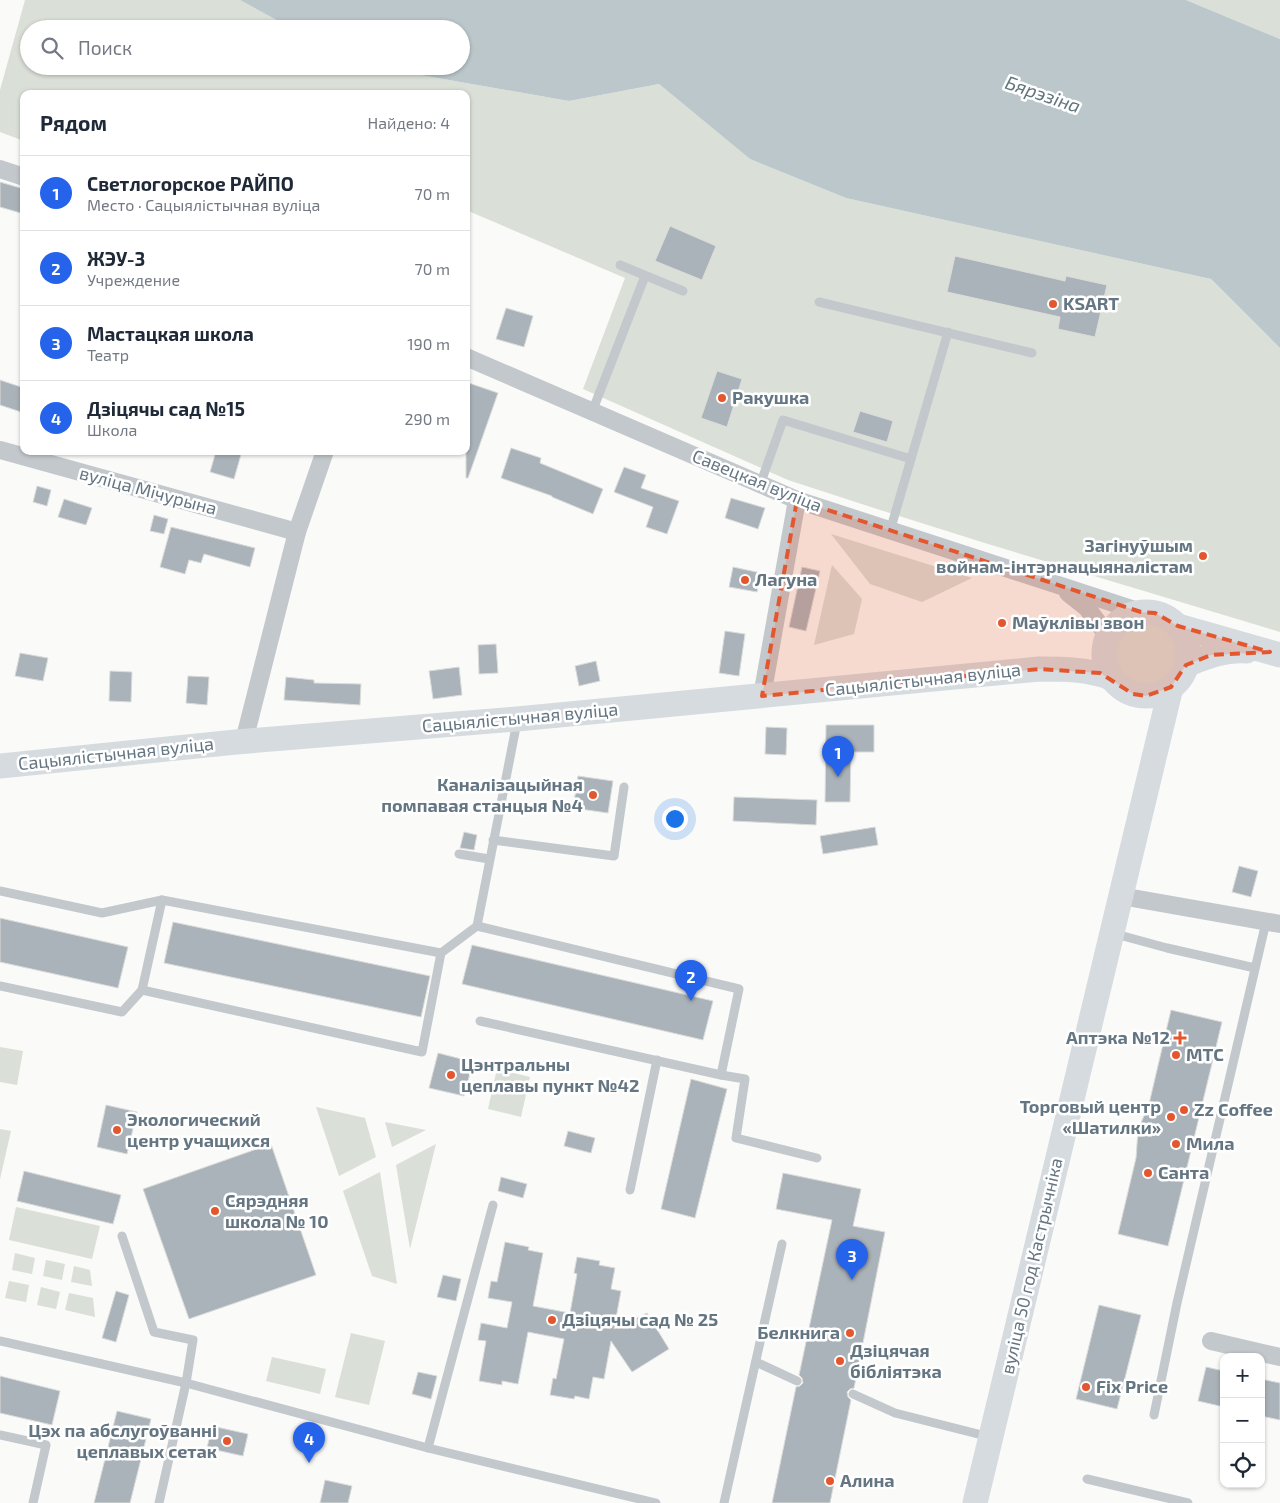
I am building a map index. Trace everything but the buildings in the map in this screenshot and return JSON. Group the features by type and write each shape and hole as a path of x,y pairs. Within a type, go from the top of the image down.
{"main road":[{"path":"1141,612 1155,612 1167,617 1178,626 1185,638 1188,652 1186,665 1180,678 1171,687 1160,694 1146,696 1133,694 1121,688 1110,678 1105,664 1106,643 1116,624 1128,616 1141,612"},
{"path":"1178,626 1275,653"},
{"name":"Сацыялістычная вуліца","path":"1039,669 1078,658 1106,643"},
{"path":"1186,665 1210,655 1226,652 1243,650 1275,653"},
{"name":"Сацыялістычная вуліца","path":"0,766 244,741 517,719 1039,669 1079,670 1110,678"},
{"name":"вуліца 50 год Кастрычніка","path":"975,1503 1171,687"},
{"name":"вуліца 50 год Кастрычніка","path":"1133,694 1147,724 1152,766"}],"street":[{"path":"0,169 20,176"},
{"name":"Савецкая вуліца","path":"470,359 796,500 1141,612"},
{"name":"вуліца Мічурына","path":"0,450 297,532"},
{"path":"244,741 297,532 324,455"},
{"path":"762,696 796,500"},
{"name":"Савецкая вуліца","path":"1056,584 1087,608 1106,643"},
{"path":"1121,896 1273,923"},
{"path":"1211,1341 1280,1357"}],"lane":[{"path":"620,265 683,291"},
{"path":"592,412 645,276"},
{"path":"818,302 1032,353"},
{"path":"890,531 948,332"},
{"path":"760,485 783,420 912,459"},
{"path":"142,990 422,1052 441,953 477,926 517,719"},
{"path":"493,840 614,856 624,787"},
{"path":"459,854 489,859"},
{"path":"0,892 102,913 162,900 441,953"},
{"path":"0,986 122,1012 142,990 162,900"},
{"path":"1154,1415 1179,1293 1255,968 1273,923"},
{"path":"477,926 739,989 721,1075"},
{"path":"1112,933 1255,968"},
{"path":"480,1021 745,1079 736,1138 817,1158"},
{"path":"630,1190 657,1060"},
{"path":"428,1448 493,1205"},
{"path":"122,1236 154,1332 193,1340 186,1383 159,1503"},
{"path":"724,1503 782,1244"},
{"path":"0,1341 186,1383 428,1448 656,1503"},
{"path":"756,1362 797,1381"},
{"path":"853,1394 895,1414 991,1437"},
{"path":"0,1435 46,1445 33,1503"},
{"path":"1087,1479 1188,1503"}],"highlighted area":[{"path":"797,500 1141,612 1155,613 1178,626 1270,652 1211,655 1186,665 1171,687 1146,696 1133,694 1100,673 1039,669 762,696"}],"shaded area":[{"path":"25,0 240,0 277,20 20,20 20,75 420,75 569,101 659,84 750,159 846,198 1211,279 1280,348 1280,632 988,544 788,480 583,389 625,278 470,212 470,90 20,90 20,140 0,132 0,90"},
{"path":"1186,0 1280,0 1280,39"},
{"path":"831,534 972,578 922,602 870,584"},
{"path":"832,565 862,599 854,634 814,645"},
{"path":"1139,621 1153,621 1165,626 1174,635 1179,647 1177,667 1170,678 1153,687 1139,687 1127,682 1118,673 1113,661 1113,647 1118,635 1127,626"},
{"path":"0,1047 23,1051 17,1085 0,1082"},
{"path":"497,1069 530,1077 521,1117 488,1109"},
{"path":"316,1107 365,1118 376,1157 339,1176"},
{"path":"385,1122 426,1130 392,1147"},
{"path":"0,1129 11,1131 0,1179"},
{"path":"436,1144 410,1249 396,1165"},
{"path":"380,1172 397,1284 372,1276 343,1191"},
{"path":"16,1207 100,1226 92,1259 9,1240"},
{"path":"15,1253 35,1258 32,1274 12,1270"},
{"path":"46,1260 65,1264 62,1280 43,1276"},
{"path":"74,1266 90,1270 92,1286 71,1282"},
{"path":"9,1281 29,1285 26,1302 5,1298"},
{"path":"41,1287 60,1292 56,1309 37,1305"},
{"path":"69,1293 93,1298 95,1317 65,1310"},
{"path":"351,1333 385,1341 369,1405 335,1397"},
{"path":"272,1357 326,1369 320,1394 266,1381"}],"water":[{"name":"Бярэзіна","path":"240,0 1186,0 1280,39 1280,348 1211,279 846,198 750,159 659,84 569,101 420,75 470,75 470,20 277,20"}],"place":[{"name":"KSART","path":"1053,304"},
{"name":"Ракушка","path":"722,398"},
{"name":"Загінуўшым войнам-інтэрнацыяналістам","path":"1203,556"},
{"name":"Лагуна","path":"745,580"},
{"name":"Маўклівы звон","path":"1002,623"},
{"name":"Светлогорское РАЙПО","path":"838,777"},
{"name":"Каналізацыйная помпавая станцыя №4","path":"593,795"},
{"name":"ЖЭУ-3","path":"691,1001"},
{"name":"Аптэка №12","path":"1180,1038"},
{"name":"МТС","path":"1176,1055"},
{"name":"Цэнтральны цеплавы пункт №42","path":"451,1075"},
{"name":"Zz Coffee","path":"1184,1110"},
{"name":"Торговый центр «Шатилки»","path":"1171,1117"},
{"name":"Экологический центр учащихся","path":"117,1130"},
{"name":"Мила","path":"1176,1144"},
{"name":"Санта","path":"1148,1173"},
{"name":"Сярэдняя школа № 10","path":"215,1211"},
{"name":"Мастацкая школа","path":"852,1280"},
{"name":"Дзіцячы сад № 25","path":"552,1320"},
{"name":"Белкнига","path":"850,1333"},
{"name":"Дзіцячая бібліятэка","path":"840,1361"},
{"name":"Fix Price","path":"1086,1387"},
{"name":"Цэх па абслугоўванні цеплавых сетак","path":"227,1441"},
{"name":"Дзіцячы сад №15","path":"309,1463"},
{"name":"Алина","path":"830,1481"}]}
